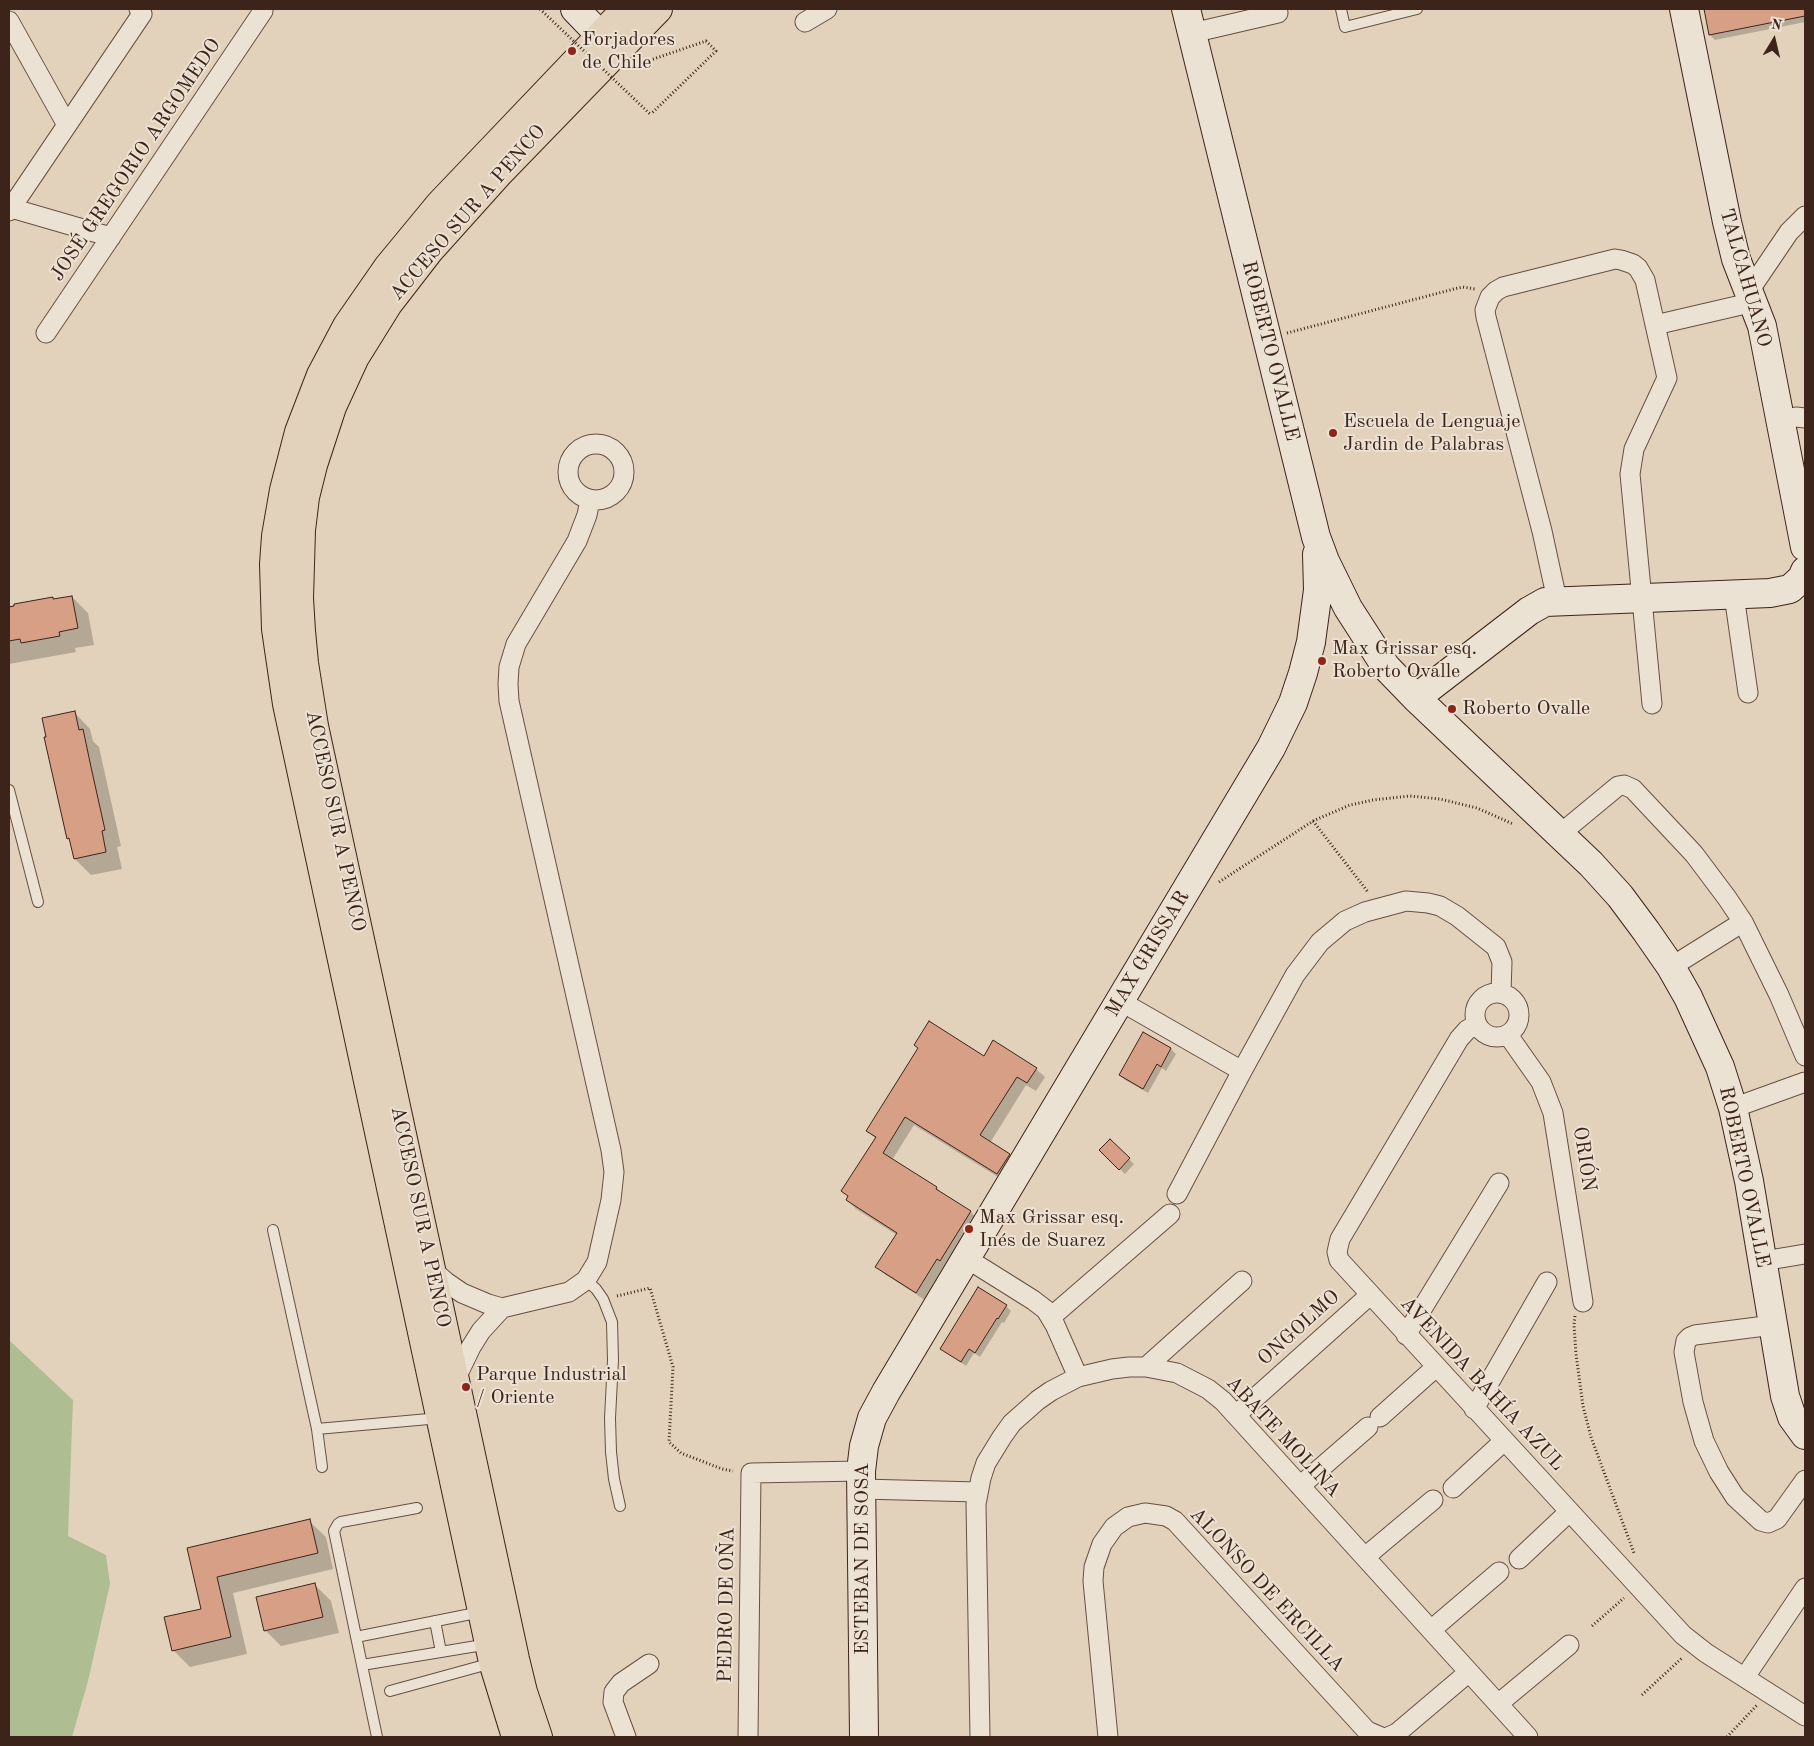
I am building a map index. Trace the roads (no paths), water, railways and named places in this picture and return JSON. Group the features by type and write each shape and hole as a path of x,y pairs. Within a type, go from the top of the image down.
{"main road":[{"name":"ACCESO SUR A PENCO","path":"516,1737 491,1653 287,704 276,629 274,591 276,536 288,471 309,403 321,374 352,319 388,267 440,204 626,9"},
{"name":"ACCESO SUR A PENCO","path":"538,1737 523,1692 515,1659 308,694 299,598 301,530 305,497 315,457 336,398 355,356 388,304 429,251 500,172 658,9"}],"street":[{"path":"111,237 10,209 142,14 139,9"},
{"path":"575,9 601,36"},
{"path":"805,22 826,9"},
{"name":"TALCAHUANO","path":"1684,9 1736,259 1752,297 1793,419 1805,547"},
{"name":"JOSÉ GREGORIO ARGOMEDO","path":"46,333 262,10"},
{"path":"1189,21 1278,13"},
{"path":"9,21 67,125"},
{"name":"ROBERTO OVALLE","path":"1189,21 1316,537 1336,585 1386,667 1416,698 1591,864 1620,896 1671,966 1703,1028 1720,1067 1734,1108 1749,1181 1788,1406 1792,1417 1805,1435"},
{"path":"1655,325 1752,297 1789,232 1805,216"},
{"path":"1557,600 1542,531 1485,310 1490,297 1503,287 1621,260 1633,264 1642,273 1667,378 1634,449 1630,474 1652,704"},
{"path":"431,1269 462,1293 502,1308 559,1296 578,1287 586,1280 597,1262 606,1226 613,1186 613,1161 509,701 508,684 512,655 516,644 574,547 582,530 590,500"},
{"name":"MAX GRISSAR","path":"966,1258 1272,748 1292,703 1311,642 1318,590 1316,537"},
{"path":"1416,698 1536,606 1545,602 1782,592 1796,584 1805,571"},
{"path":"1734,595 1748,694"},
{"path":"1311,642 1325,630 1334,626 1353,627 1363,631"},
{"path":"1560,834 1618,786 1629,786 1655,811 1694,854 1743,922 1780,995 1805,1056"},
{"path":"1177,1194 1295,975 1311,952 1329,933 1345,921 1395,903 1417,901 1440,906 1457,916 1496,947 1502,962 1501,993"},
{"path":"1671,966 1743,922"},
{"path":"1501,993 1507,994 1515,1001 1520,1012 1516,1028 1508,1035 1496,1038 1485,1034 1477,1024 1475,1019 1476,1008 1481,999 1491,994 1501,993"},
{"path":"1120,1001 1242,1071"},
{"name":"AVENIDA BAHÍA AZUL","path":"1477,1024 1467,1030 1459,1039 1340,1238 1337,1252 1339,1260 1682,1635 1805,1716"},
{"name":"ORIÓN","path":"1508,1035 1541,1082 1553,1113 1583,1302"},
{"path":"1734,1108 1805,1082"},
{"path":"1406,1335 1499,1183"},
{"path":"1051,1317 1170,1214"},
{"path":"1763,1261 1805,1254"},
{"path":"966,1258 1046,1310 1078,1377"},
{"name":"ESTEBAN DE SOSA","path":"864,1737 861,1480 867,1432 879,1405 966,1258"},
{"path":"1146,1367 1242,1281"},
{"path":"1474,1409 1547,1282"},
{"name":"ONGOLMO","path":"1236,1415 1370,1295"},
{"path":"455,1380 470,1347 486,1325 502,1308"},
{"path":"1773,1324 1695,1335 1686,1341 1684,1352 1693,1402 1704,1441 1719,1472 1735,1497 1761,1521 1768,1523 1777,1519 1805,1480"},
{"name":"ABATE MOLINA","path":"980,1737 976,1521 981,1478 993,1450 1012,1423 1051,1391 1078,1377 1112,1369 1146,1367 1177,1373 1208,1389 1223,1401 1528,1737"},
{"path":"1300,1486 1436,1367"},
{"path":"1453,1488 1504,1441"},
{"name":"PEDRO DE OÑA","path":"748,1737 752,1473 861,1480"},
{"path":"861,1480 978,1492"},
{"path":"1365,1557 1433,1500"},
{"path":"1519,1559 1569,1512"},
{"name":"ALONSO DE ERCILLA","path":"1108,1737 1093,1580 1094,1567 1102,1544 1114,1527 1128,1517 1145,1513 1156,1513 1175,1521 1367,1731 1380,1737"},
{"path":"1431,1630 1499,1572"},
{"path":"1745,1677 1805,1588"},
{"path":"1498,1704 1569,1645"},
{"path":"626,1737 614,1706 614,1692 621,1682 649,1664"},
{"path":"1388,1737 1397,1733 1469,1672"}],"lane":[{"path":"1341,9 1345,26 1418,9"},
{"path":"9,790 38,902"},
{"path":"273,1230 317,1429 322,1468"},
{"path":"586,1280 603,1299 610,1316 613,1335 610,1452 620,1506"},
{"path":"317,1429 441,1418"},
{"path":"377,1737 334,1534 335,1527 341,1522 417,1508"},
{"path":"356,1637 482,1611"},
{"path":"435,1621 441,1652"},
{"path":"362,1665 441,1652 491,1653"},
{"path":"390,1691 491,1653"}],"place":[{"name":"Forjadores de Chile","path":"572,51"},
{"name":"Escuela de Lenguaje Jardin de Palabras","path":"1333,433"},
{"name":"Max Grissar esq. Roberto Ovalle","path":"1322,661"},
{"name":"Roberto Ovalle","path":"1452,709"},
{"name":"Max Grissar esq. Inés de Suarez","path":"969,1229"},
{"name":"Parque Industrial / Oriente","path":"466,1387"}]}
